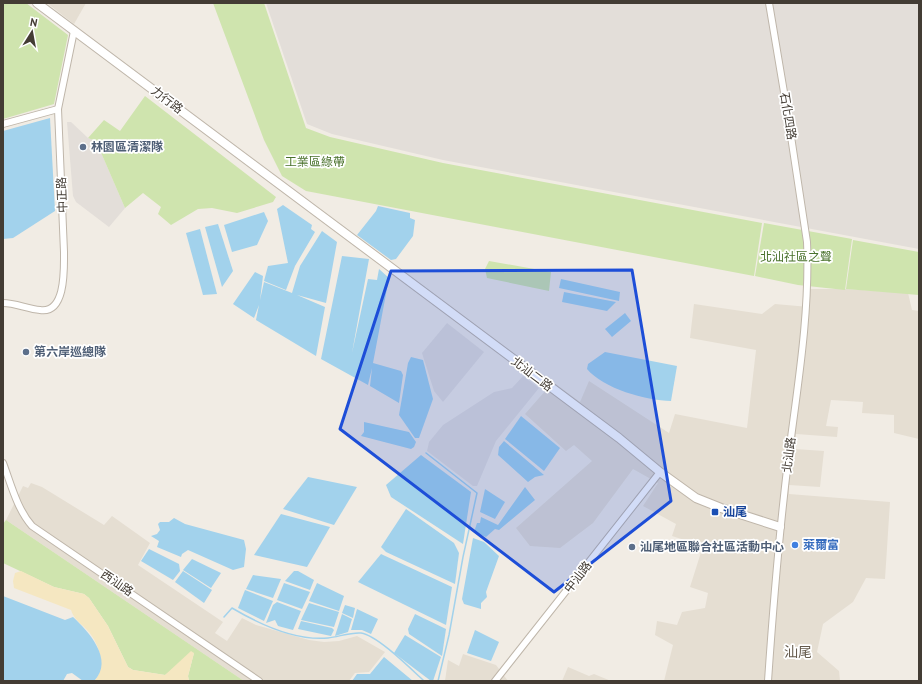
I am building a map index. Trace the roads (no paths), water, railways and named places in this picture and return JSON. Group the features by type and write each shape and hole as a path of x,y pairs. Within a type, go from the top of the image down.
{"street":[{"name":"力行路","path":"37,3 297,198"},
{"name":"石化四路","path":"769,3 788,110 805,229"},
{"name":"中正路","path":"3,304 49,310 56,304 60,295 64,272 64,252 58,109 74,31"},
{"path":"3,124 58,109"},
{"name":"北汕二路","path":"297,198 619,438 660,472 708,504 780,527"},
{"name":"北汕路","path":"768,681 780,527 801,363 807,296 808,262 805,229"},
{"name":"西汕路","path":"3,463 20,506 26,519 32,526 258,681"},
{"name":"中汕路","path":"495,681 660,472"}],"water":[{"path":"50,118 55,211 13,238 3,239 3,131"},
{"path":"283,205 312,225 311,229 315,232 295,266 286,290 264,281 268,266 288,263 277,209"},
{"path":"378,206 410,213 410,218 415,220 413,236 396,259 391,260 357,235 376,211"},
{"path":"264,212 268,221 257,245 232,252 224,225"},
{"path":"218,224 233,271 222,287 205,227"},
{"path":"200,229 217,294 203,295 186,233"},
{"path":"322,231 337,242 326,303 297,295 325,307 316,356 256,320 259,305 254,318 233,304 255,272 263,276 260,300 264,282 292,293 300,266"},
{"path":"342,256 369,259 352,353 368,279 377,280 379,269 389,278 373,363 401,371 403,375 399,403 370,386 372,368 368,385 321,359"},
{"path":"561,279 620,292 619,301 559,288"},
{"path":"564,292 616,302 607,311 562,302"},
{"path":"625,313 631,321 612,337 605,329"},
{"path":"605,352 677,366 671,401 637,396 614,388 594,376 587,369 588,364"},
{"path":"411,357 423,360 433,399 419,438 415,438 399,415 408,363"},
{"path":"521,416 560,448 544,471 505,439"},
{"path":"364,422 409,432 416,442 414,447 411,449 361,436 364,432"},
{"path":"504,441 544,475 535,477 528,482 498,455 499,447"},
{"path":"421,455 471,492 463,544 391,497 386,485"},
{"path":"308,477 357,487 334,525 283,509"},
{"path":"525,487 535,500 499,530 495,529 486,537 474,532 477,523 480,523 481,517 498,525"},
{"path":"485,489 505,502 495,519 480,512"},
{"path":"406,509 454,543 459,553 455,584 386,552 381,547"},
{"path":"281,514 330,527 307,567 254,555"},
{"path":"174,518 185,524 244,540 246,549 244,567 233,570 188,550 182,554 181,557 157,547 159,541 151,536 157,534 160,530 158,524 160,522 169,522"},
{"path":"473,538 484,542 499,556 486,592 487,597 481,603 481,609 464,604 462,599"},
{"path":"149,549 179,564 180,571 173,580 141,561"},
{"path":"381,554 452,587 446,625 358,582"},
{"path":"192,559 221,573 211,588 183,570"},
{"path":"183,571 212,590 204,603 175,582"},
{"path":"294,571 298,571 314,580 310,590 285,581"},
{"path":"253,575 281,579 273,598 246,589"},
{"path":"284,583 310,592 302,609 277,600"},
{"path":"317,583 344,596 339,611 309,601"},
{"path":"245,590 273,601 264,621 238,608"},
{"path":"3,596 65,620 73,617 92,638 101,655 102,664 100,673 94,681 83,681 72,673 67,674 63,681 3,681"},
{"path":"277,602 301,611 293,630 278,626 275,620 266,623 273,605"},
{"path":"309,603 339,612 334,627 301,620"},
{"path":"345,605 355,608 353,618 342,613"},
{"path":"357,609 378,619 371,634 362,630 351,630"},
{"path":"342,614 352,619 348,632 335,636"},
{"path":"415,614 446,629 442,656 409,634 408,629"},
{"path":"301,621 332,628 334,630 331,636 298,629"},
{"path":"475,630 499,642 491,661 467,653"},
{"path":"405,635 441,657 433,681 394,653"},
{"path":"384,657 413,681 352,681 357,674 370,674"}],"waterway":[{"path":"426,453 477,493 463,557 449,635 438,681"},
{"path":"224,617 232,608 254,620 278,630 303,637 328,638 357,633 368,635 394,653 424,681"}],"place":[{"name":"林園區清潔隊","path":"83,147"},
{"name":"第六岸巡總隊","path":"26,352"},
{"name":"汕尾","path":"715,512"},
{"name":"萊爾富","path":"795,545"},
{"name":"汕尾地區聯合社區活動中心","path":"632,547"}],"district":[{"name":"汕尾","path":"798,652"}],"park label":[{"name":"工業區綠帶","path":"315,162"},
{"name":"北汕社區之聲","path":"796,257"}]}
